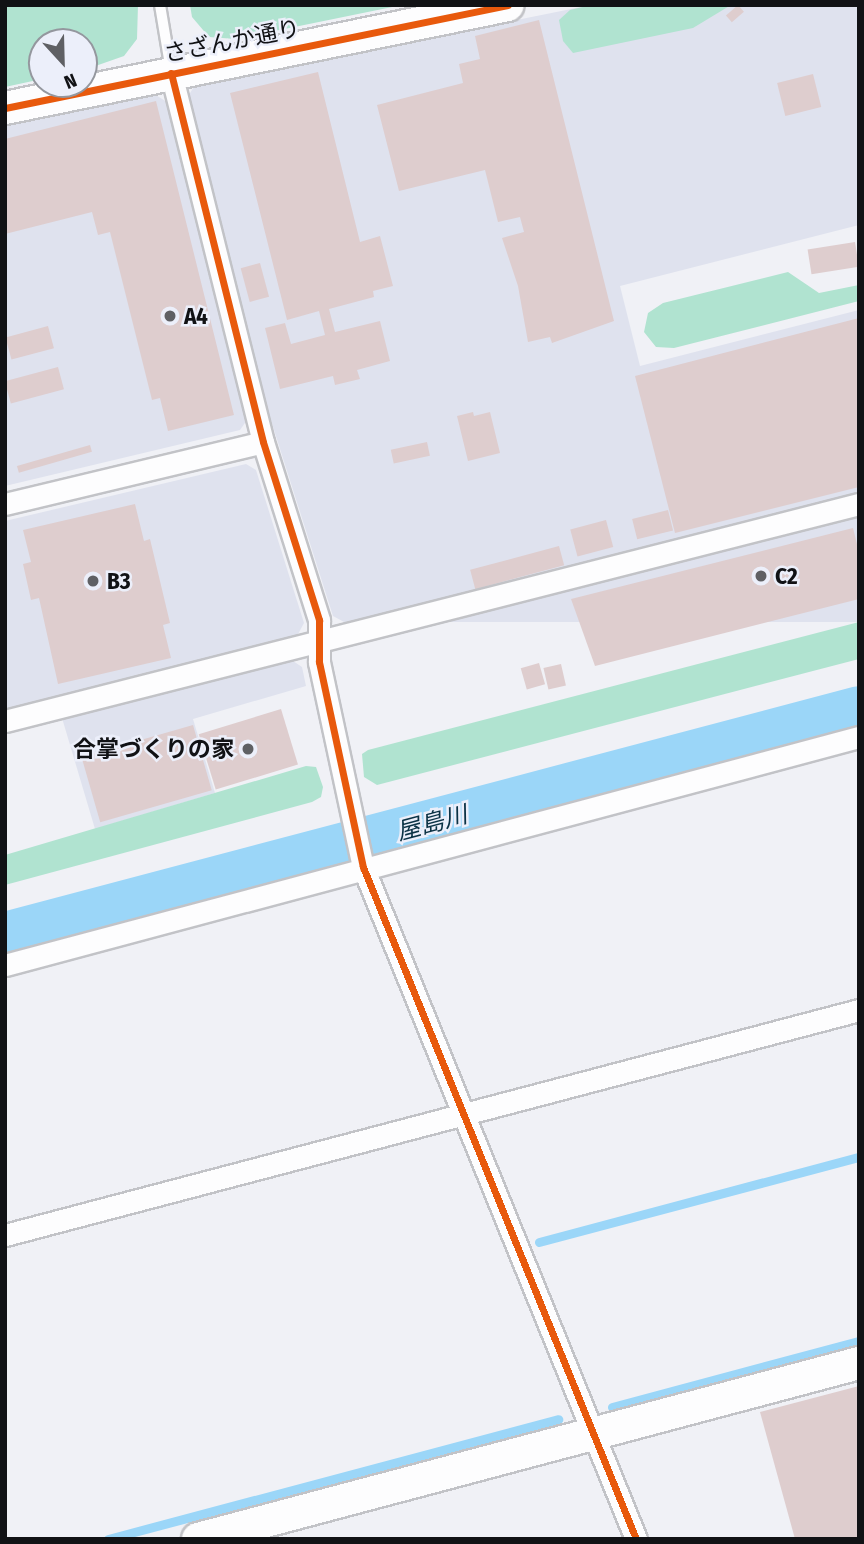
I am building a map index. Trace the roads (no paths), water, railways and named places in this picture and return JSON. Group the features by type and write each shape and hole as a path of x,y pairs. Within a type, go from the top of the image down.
{"street":[{"name":"さざんか通り","path":"5,108 508,5"},
{"path":"171,73 263,442 318,620 319,662 352,824 363,864 636,1539"},
{"path":"5,504 263,442"},
{"path":"5,721 859,504"},
{"path":"5,965 363,864 859,737"},
{"path":"5,1235 859,1010"},
{"path":"198,1539 859,1363"}],"lane":[{"path":"160,5 171,73"}],"waterway":[{"name":"屋島川","path":"5,937 859,711"},
{"path":"539,1242 859,1157"},
{"path":"612,1407 859,1341"},
{"path":"108,1539 558,1419"}],"place":[{"name":"A4","path":"170,316"},
{"name":"C2","path":"761,576"},
{"name":"B3","path":"93,581"},
{"name":"合掌づくりの家","path":"248,749"}]}
